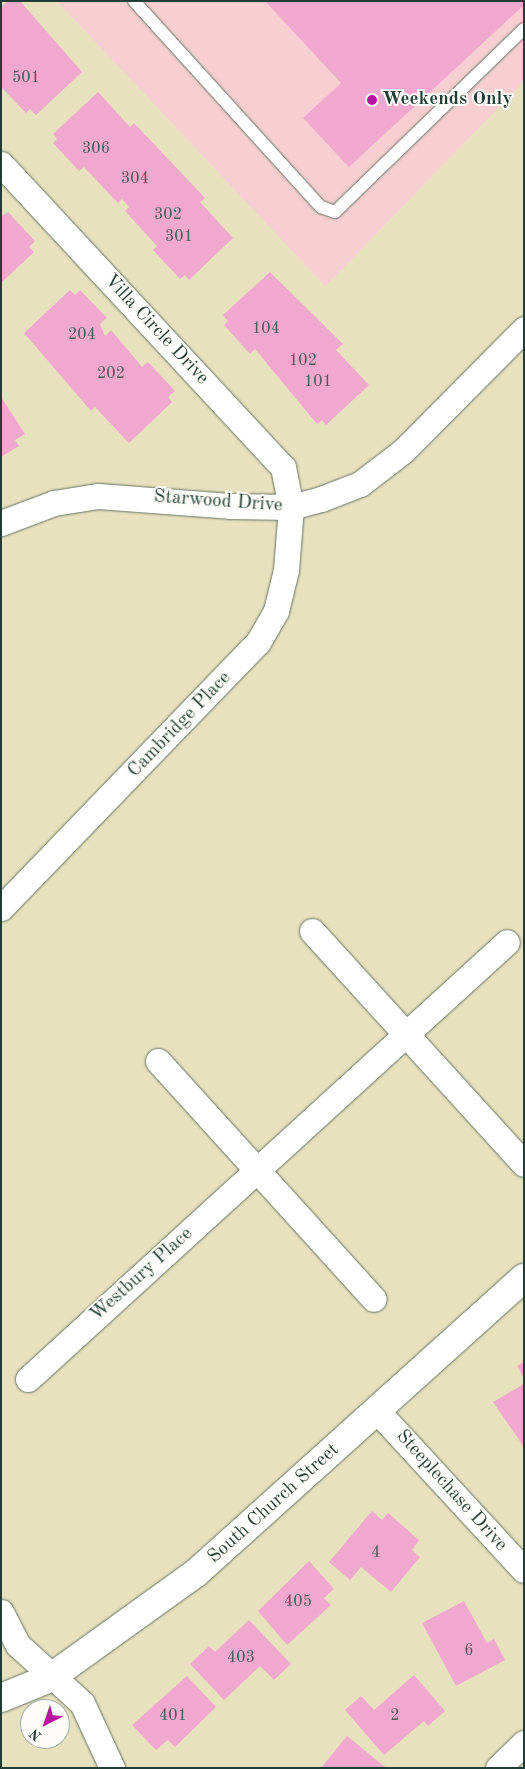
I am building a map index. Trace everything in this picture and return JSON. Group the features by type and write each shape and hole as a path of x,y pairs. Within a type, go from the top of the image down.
{"street":[{"name":"Villa Circle Drive","path":"1,164 283,467 291,507"},
{"name":"Starwood Drive","path":"1,523 54,503 98,496 291,507 360,484 403,451 524,329"},
{"name":"Cambridge Place","path":"1,908 258,642 278,603 286,570 291,507"},
{"path":"312,931 524,1164"},
{"name":"Westbury Place","path":"28,1379 507,942"},
{"path":"158,1061 374,1299"},
{"name":"South Church Street","path":"1,1698 50,1678 196,1573 378,1412 524,1278"},
{"name":"Steeplechase Drive","path":"378,1412 524,1570"},
{"path":"1,1612 18,1644 50,1678 82,1703 112,1768"},
{"path":"498,1768 524,1743"}],"lane":[{"path":"134,1 321,207 335,212 524,30"}],"shaded area":[{"path":"57,1 524,1 524,82 325,286"}],"building":[{"path":"8,1 20,1 82,72 36,115 30,109 26,113 1,87 1,7"},
{"name":"Weekends Only","path":"265,1 524,1 524,5 349,167 303,118 341,83"},
{"path":"98,92 130,127 134,123 205,198 200,202 233,238 189,280 185,275 180,279 153,250 157,246 125,211 129,207 122,199 118,203 84,167 79,171 53,143 57,139 53,134"},
{"path":"8,212 35,241 29,247 34,252 1,283 1,216"},
{"path":"270,272 343,344 336,350 369,385 326,425 322,420 317,424 255,349 250,354 224,325 228,321 223,315"},
{"path":"70,290 75,295 80,290 107,318 100,324 105,336 111,330 142,367 148,362 175,391 168,397 172,402 129,443 95,407 91,411 24,333"},
{"path":"1,397 25,434 15,440 19,446 1,457"},
{"path":"524,1362 524,1378 517,1366"},
{"path":"524,1384 524,1447 493,1402"},
{"path":"372,1511 382,1520 388,1513 419,1540 412,1550 420,1557 391,1592 361,1567 350,1580 329,1562"},
{"path":"309,1561 334,1589 324,1598 331,1605 287,1645 258,1611"},
{"path":"464,1601 487,1643 494,1639 505,1660 456,1686 422,1623"},
{"path":"249,1620 291,1664 274,1680 260,1666 224,1700 190,1664 209,1646 215,1652"},
{"path":"414,1675 445,1711 428,1726 424,1721 384,1755 345,1710 361,1696 374,1710"},
{"path":"187,1676 216,1707 175,1747 168,1740 156,1750 132,1725"},
{"path":"347,1736 385,1767 321,1768"}],"place":[{"name":"Weekends Only","path":"372,100"}]}
